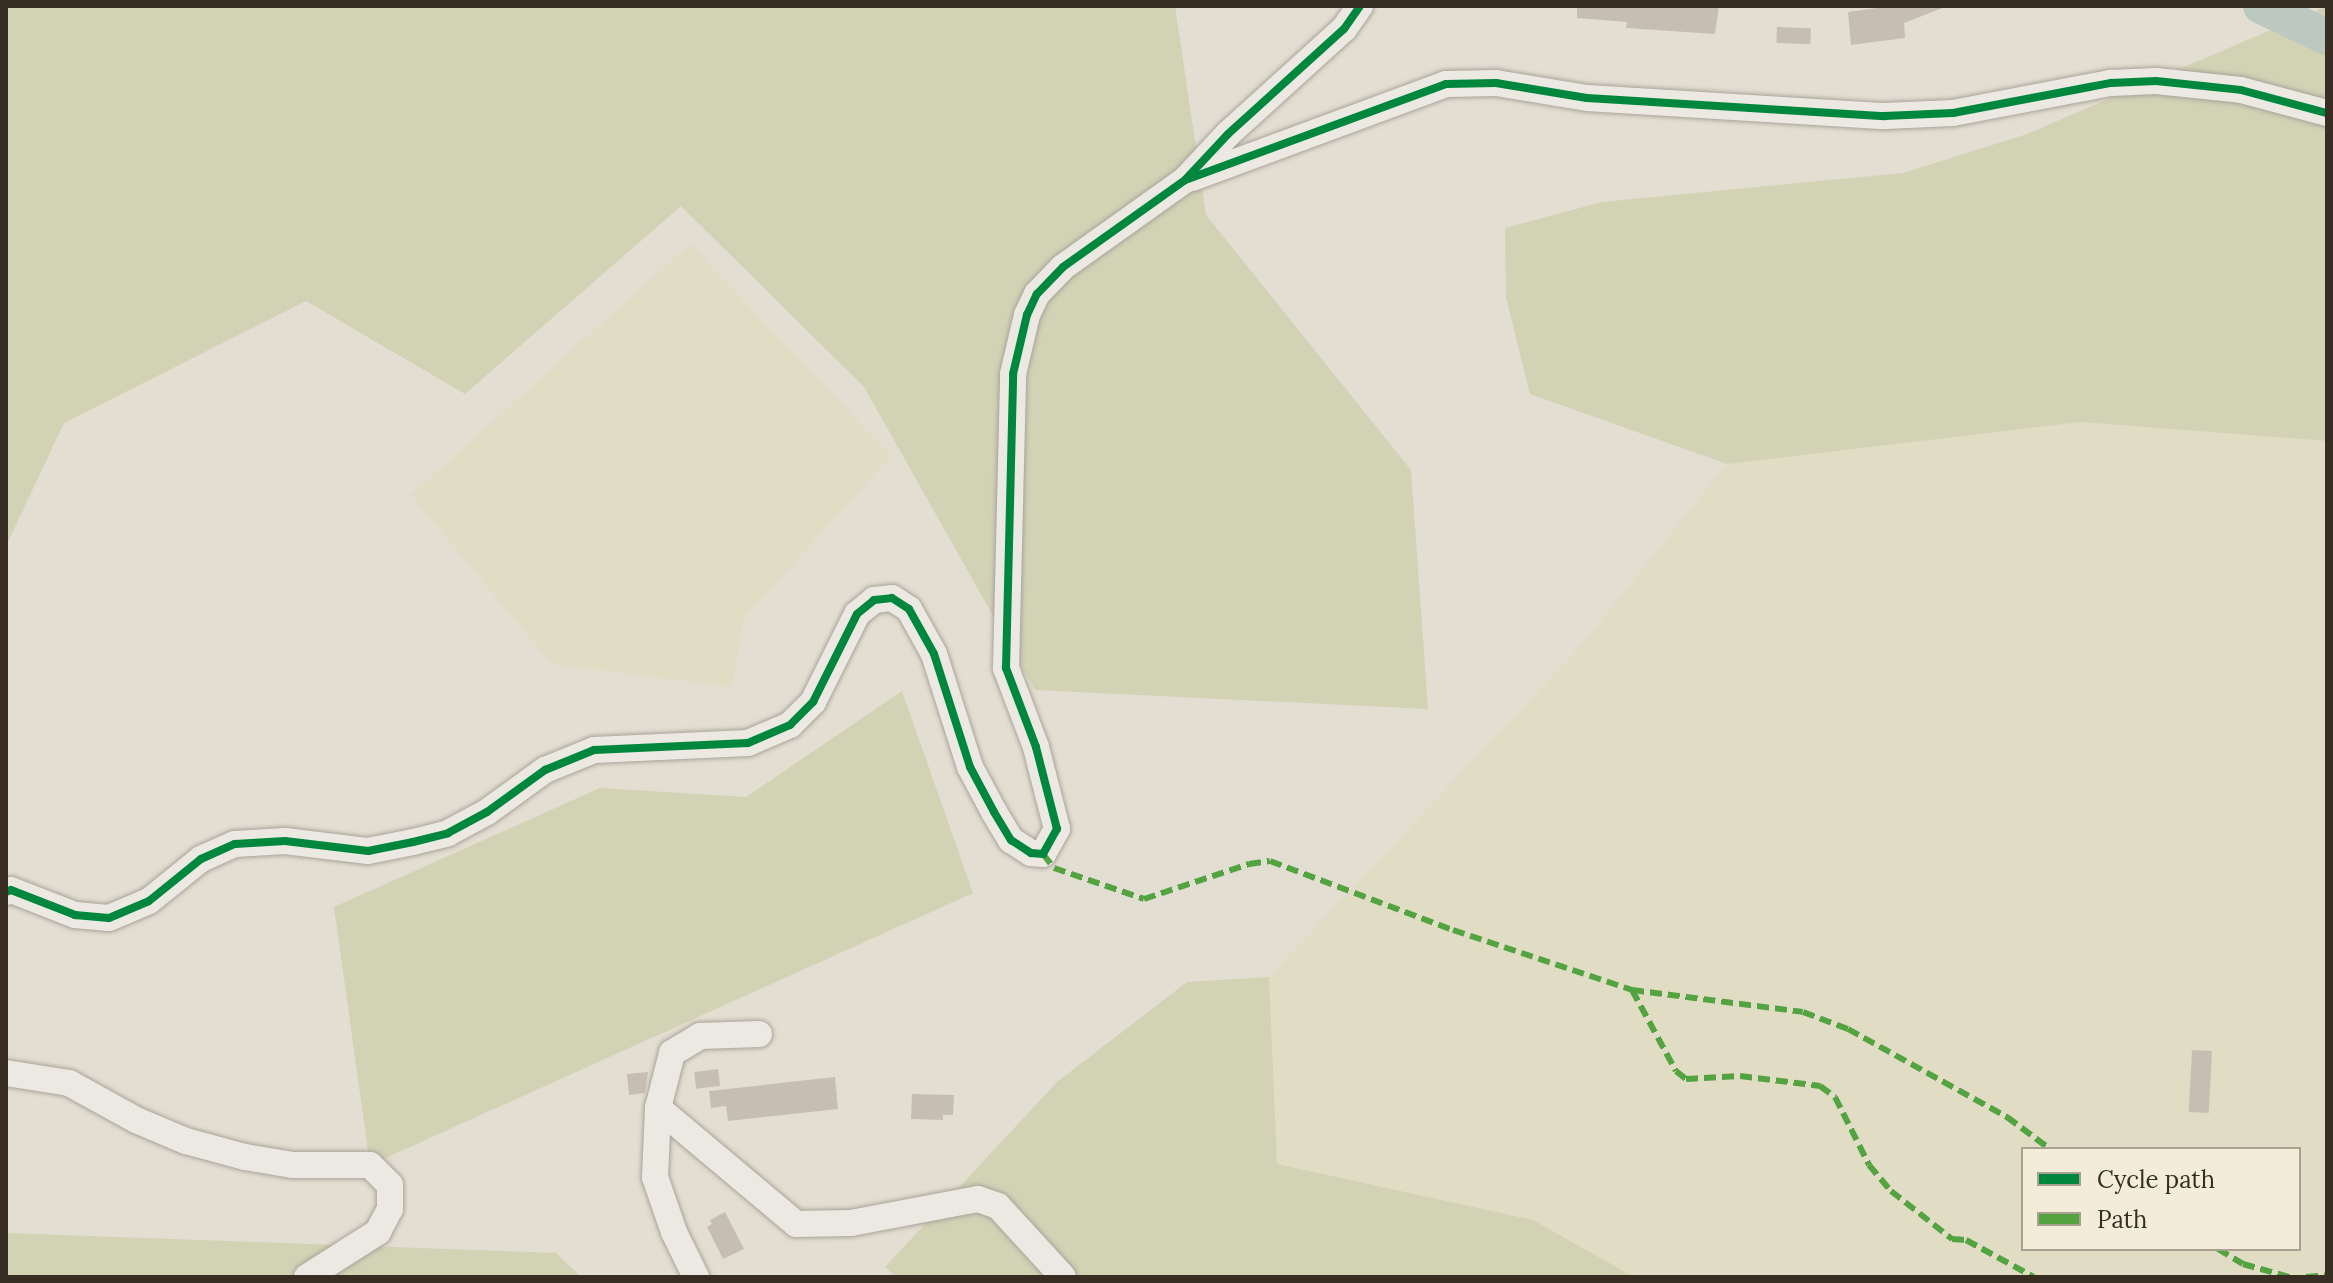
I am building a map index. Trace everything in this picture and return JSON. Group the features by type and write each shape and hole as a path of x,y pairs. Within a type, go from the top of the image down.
{"street":[{"path":"6,892 11,890 75,915 109,918 149,901 201,859 235,844 285,841 368,851 448,833 487,812 545,770 594,750 748,743 790,725 813,702 857,614 874,600 892,598 909,609 934,654 970,767 994,812 1011,840 1031,853 1043,854 1057,829 1036,747 1006,668 1013,374 1027,315 1037,294 1063,267 1185,180 1228,134 1344,29 1360,6"},
{"path":"1185,180 1446,84 1496,83 1587,98 1884,116 1953,113 2111,83 2156,81 2241,90 2327,113"},
{"path":"696,1277 674,1232 655,1177 658,1108 672,1053 700,1036 759,1034"},
{"path":"6,1073 69,1083 136,1120 173,1136 245,1157 293,1165 370,1165 390,1185 390,1209 378,1232 307,1277"},
{"path":"658,1108 796,1224 851,1223 978,1199 998,1206 1063,1277"}],"shaded area":[{"path":"690,244 891,456 744,618 732,687 552,664 411,495"},
{"path":"2081,422 2327,441 2327,1277 1634,1277 1533,1220 1277,1164 1269,977 1578,649 1727,464"}],"green space":[{"path":"6,6 1175,6 1206,215 1411,470 1428,709 1035,690 864,387 681,206 465,394 306,301 64,423 6,546"},
{"path":"2327,6 2327,441 2081,422 1727,464 1530,394 1506,297 1505,228 1602,202 1903,173 2027,134"},
{"path":"902,691 973,893 370,1165 334,907 600,788 746,797"},
{"path":"1269,977 1277,1164 1533,1220 1634,1277 896,1277 885,1267 1057,1082 1187,982"},
{"path":"6,1233 556,1253 581,1277 6,1277"}],"building":[{"path":"1577,6 1719,6 1715,34 1626,28 1627,22 1577,18"},
{"path":"1891,6 1945,7 1904,23 1905,38 1851,45 1848,12"},
{"path":"1777,27 1811,28 1810,44 1776,43"},
{"path":"2192,1050 2212,1051 2209,1113 2189,1112"},
{"path":"718,1069 720,1086 696,1089 694,1072"},
{"path":"648,1072 645,1093 629,1095 627,1074"},
{"path":"835,1077 838,1109 728,1121 726,1106 711,1108 709,1091"},
{"path":"912,1094 954,1095 953,1115 943,1115 943,1120 911,1119"},
{"path":"725,1212 744,1249 723,1259 707,1227 712,1224 710,1220"}],"waterway":[{"path":"2261,6 2327,37"}],"marked path":[{"path":"1043,854 1054,868 1144,899 1249,864 1270,861 1453,930 1632,990 1803,1012 1848,1029 2007,1117 2047,1147"},
{"path":"1632,990 1676,1071 1686,1079 1740,1076 1820,1086 1835,1097 1869,1165 1891,1191 1952,1239 1966,1240 2034,1277"},
{"path":"2221,1251 2243,1264 2289,1277"},
{"path":"2306,1277 2327,1275"}],"cycle path":[{"path":"6,892 11,890 75,915 109,918 149,901 201,859 235,844 285,841 368,851 448,833 487,812 545,770 594,750 748,743 790,725 813,702 857,614 874,600 892,598 909,609 934,654 970,767 994,812 1011,840 1031,853 1043,854 1057,829 1036,747 1006,668 1013,374 1027,315 1037,294 1063,267 1185,180 1228,134 1344,29 1360,6"},
{"path":"1188,179 1446,84 1496,83 1587,98 1884,116 1953,113 2111,83 2156,81 2241,90 2327,113"}]}
